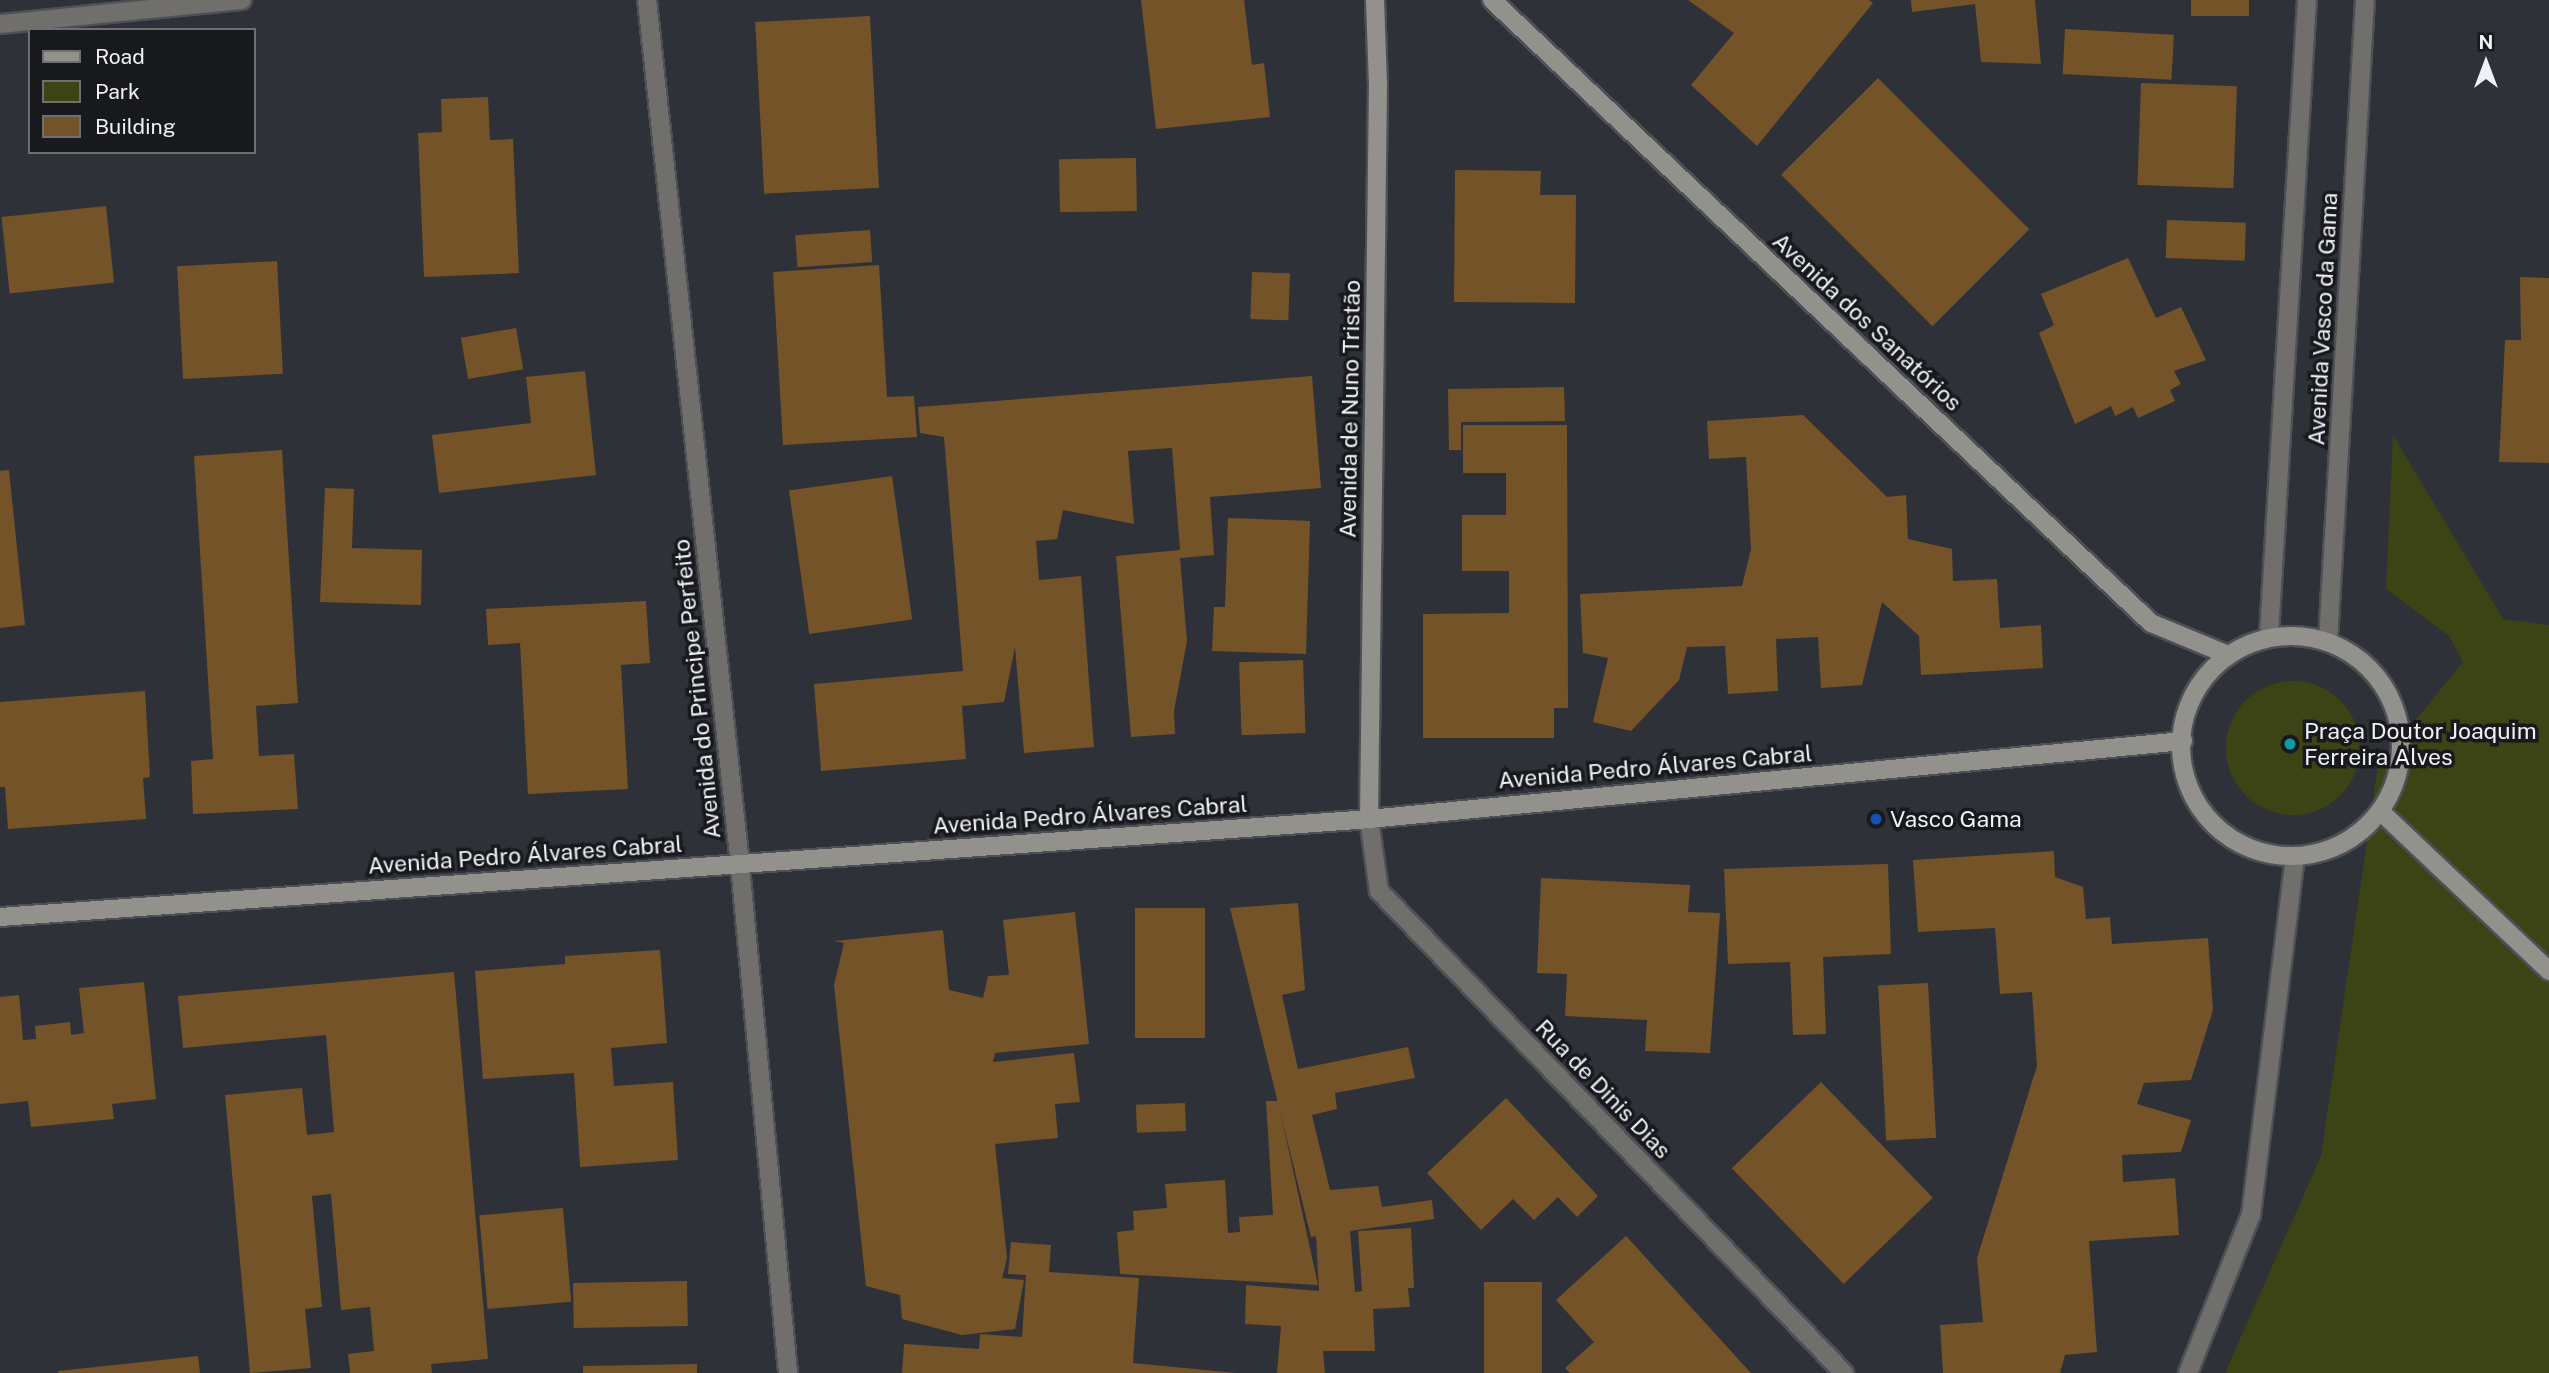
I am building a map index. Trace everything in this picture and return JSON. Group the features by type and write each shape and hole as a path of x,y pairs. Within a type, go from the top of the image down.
{"main road":[{"name":"Avenida de Nuno Tristão","path":"1369,819 1378,86 1375,0"},
{"name":"Avenida dos Sanatórios","path":"1492,0 2151,623 2226,654"},
{"path":"2294,634 2328,641 2357,657 2381,682 2396,712 2399,758 2395,780 2380,811 2360,837 2295,857 2256,850 2226,839 2201,812 2185,776 2183,741 2190,707 2203,678 2226,654 2269,635 2294,634"},
{"name":"Avenida Pedro Álvares Cabral","path":"0,917 1369,819 2183,741"},
{"path":"2380,811 2549,971"}],"street":[{"path":"0,24 242,0"},
{"name":"Avenida do Principe Perfeito","path":"647,0 740,865 788,1373"},
{"name":"Avenida Vasco da Gama","path":"2269,635 2307,0"},
{"name":"Avenida Vasco da Gama","path":"2328,641 2365,0"},
{"name":"Rua de Dinis Dias","path":"1369,819 1379,891 1844,1373"},
{"path":"2188,1373 2251,1215 2295,857"}],"green space":[{"path":"2393,435 2503,619 2549,625 2549,1373 2225,1373 2321,1156 2378,766 2463,662 2449,636 2386,589"},
{"path":"2293,681 2319,686 2341,700 2355,722 2360,748 2355,774 2341,796 2319,810 2293,815 2267,810 2245,796 2231,774 2226,748 2231,722 2245,700 2267,686"}],"building":[{"path":"1141,0 1244,0 1252,65 1264,63 1270,117 1156,129"},
{"path":"1688,0 1869,0 1873,3 1757,146 1691,85 1734,33"},
{"path":"1911,0 2035,0 2041,64 1981,62 1975,4 1912,12"},
{"path":"2191,0 2249,0 2249,16 2191,16"},
{"path":"870,16 879,188 764,194 755,22"},
{"path":"2065,29 2174,35 2171,80 2063,74"},
{"path":"1878,78 2029,229 1932,326 1781,175"},
{"path":"2141,83 2237,86 2233,188 2137,185"},
{"path":"488,97 490,140 513,139 519,273 424,277 418,133 442,132 441,99"},
{"path":"1136,158 1137,211 1060,212 1059,159"},
{"path":"1455,170 1541,171 1540,195 1576,195 1575,303 1454,302"},
{"path":"106,206 114,283 10,294 2,217"},
{"path":"2167,220 2246,223 2245,261 2166,258"},
{"path":"870,230 872,262 797,267 795,235"},
{"path":"2128,258 2156,318 2181,307 2206,360 2174,371 2181,384 2170,390 2175,401 2138,418 2133,407 2115,416 2111,406 2075,424 2039,333 2054,325 2041,294"},
{"path":"277,261 283,374 183,379 177,266"},
{"path":"879,265 887,397 914,396 917,437 783,445 773,272"},
{"path":"1252,272 1290,273 1288,320 1250,319"},
{"path":"2520,277 2549,278 2549,463 2499,462 2505,340 2521,340"},
{"path":"516,328 523,369 468,379 461,338"},
{"path":"585,371 596,475 439,493 432,435 531,423 526,377"},
{"path":"1312,376 1321,488 1210,497 1214,555 1180,558 1187,641 1174,711 1175,734 1131,737 1116,556 1180,550 1172,448 1128,451 1134,524 1063,510 1057,539 1036,541 1039,580 1081,576 1094,747 1024,753 1015,647 1004,702 962,706 966,759 821,771 814,684 963,671 944,437 920,433 918,407"},
{"path":"1564,387 1565,421 1461,422 1461,450 1449,450 1448,389"},
{"path":"1803,415 1887,497 1906,495 1908,539 1952,549 1953,581 1997,579 2000,628 2041,625 2043,668 1921,675 1919,636 1882,602 1862,685 1821,688 1818,637 1776,639 1778,691 1728,694 1725,646 1687,647 1679,680 1631,731 1593,722 1608,658 1583,653 1580,594 1742,586 1751,549 1746,457 1709,459 1707,421"},
{"path":"1463,425 1567,425 1568,708 1554,708 1554,738 1423,738 1423,614 1509,613 1509,571 1462,571 1462,515 1506,515 1506,473 1463,473"},
{"path":"282,450 298,703 256,706 259,756 294,754 298,809 193,814 191,761 213,759 194,456"},
{"path":"9,470 25,625 0,628 0,471"},
{"path":"892,476 912,620 809,634 789,490"},
{"path":"325,488 354,489 352,548 422,550 421,605 320,602"},
{"path":"1228,518 1310,521 1306,654 1212,651 1214,607 1225,607"},
{"path":"646,601 650,663 621,665 628,789 528,794 520,643 488,645 486,609"},
{"path":"1303,660 1306,733 1242,735 1239,662"},
{"path":"145,691 150,777 143,778 146,819 8,829 5,787 0,787 0,702"},
{"path":"2054,851 2055,877 2083,887 2086,919 2110,917 2112,944 2208,938 2213,1010 2191,1080 2144,1083 2137,1104 2191,1120 2181,1152 2122,1155 2123,1182 2175,1178 2179,1235 2089,1241 2097,1352 2065,1355 2060,1373 1943,1373 1940,1325 1983,1322 1977,1258 2037,1066 2032,992 2000,994 1995,928 1918,932 1913,860"},
{"path":"1888,864 1891,954 1823,957 1826,1034 1793,1035 1790,962 1728,964 1724,869"},
{"path":"1541,878 1690,885 1688,912 1720,913 1710,1053 1645,1051 1647,1020 1565,1016 1567,974 1537,973"},
{"path":"1298,903 1305,990 1282,995 1298,1069 1408,1047 1415,1078 1335,1093 1337,1109 1312,1115 1330,1190 1378,1186 1382,1207 1432,1200 1434,1219 1350,1231 1355,1292 1362,1291 1358,1231 1411,1228 1414,1288 1408,1288 1410,1307 1373,1309 1375,1351 1323,1351 1325,1373 1277,1373 1281,1326 1245,1324 1246,1285 1319,1291 1316,1236 1311,1237 1230,908"},
{"path":"1135,908 1205,908 1205,1038 1135,1038"},
{"path":"1075,912 1089,1044 995,1053 993,1062 1074,1053 1080,1102 1055,1104 1058,1138 995,1144 1007,1258 1002,1278 1024,1280 1015,1329 962,1335 902,1319 900,1295 866,1286 834,985 844,943 834,941 943,930 949,990 983,998 988,976 1009,975 1003,920"},
{"path":"660,950 667,1043 611,1048 614,1086 673,1082 678,1160 580,1167 574,1073 483,1079 475,971 565,964 565,956"},
{"path":"454,972 488,1359 431,1364 432,1373 350,1373 348,1354 374,1351 370,1307 341,1310 331,1194 312,1196 322,1307 305,1309 311,1368 250,1373 225,1095 302,1088 307,1135 334,1132 326,1035 183,1048 178,996"},
{"path":"144,982 156,1099 112,1104 114,1119 31,1127 28,1101 0,1104 0,997 19,995 23,1040 36,1039 35,1026 70,1022 71,1035 84,1033 79,988"},
{"path":"1928,983 1936,1138 1886,1140 1878,986"},
{"path":"1821,1082 1933,1198 1844,1284 1732,1168"},
{"path":"1506,1098 1598,1196 1577,1217 1558,1197 1534,1220 1513,1199 1481,1230 1427,1173"},
{"path":"1266,1101 1278,1101 1318,1285 1120,1274 1117,1232 1134,1230 1133,1211 1167,1208 1165,1184 1225,1180 1228,1233 1240,1232 1239,1217 1273,1215"},
{"path":"1185,1103 1186,1131 1137,1133 1136,1105"},
{"path":"563,1208 571,1302 488,1309 479,1215"},
{"path":"1626,1236 1751,1373 1570,1373 1565,1368 1594,1342 1556,1300"},
{"path":"1011,1242 1051,1245 1049,1272 1139,1278 1133,1363 1236,1373 902,1373 904,1344 979,1349 980,1334 1022,1337 1026,1275 1008,1274"},
{"path":"687,1281 688,1326 574,1328 573,1283"},
{"path":"1484,1282 1542,1282 1542,1373 1484,1373"},
{"path":"198,1356 200,1373 58,1373 58,1371"},
{"path":"697,1364 697,1373 583,1373 583,1366"}],"place":[{"name":"Praça Doutor Joaquim Ferreira Alves","path":"2290,744"},
{"name":"Vasco Gama","path":"1876,819"}]}
